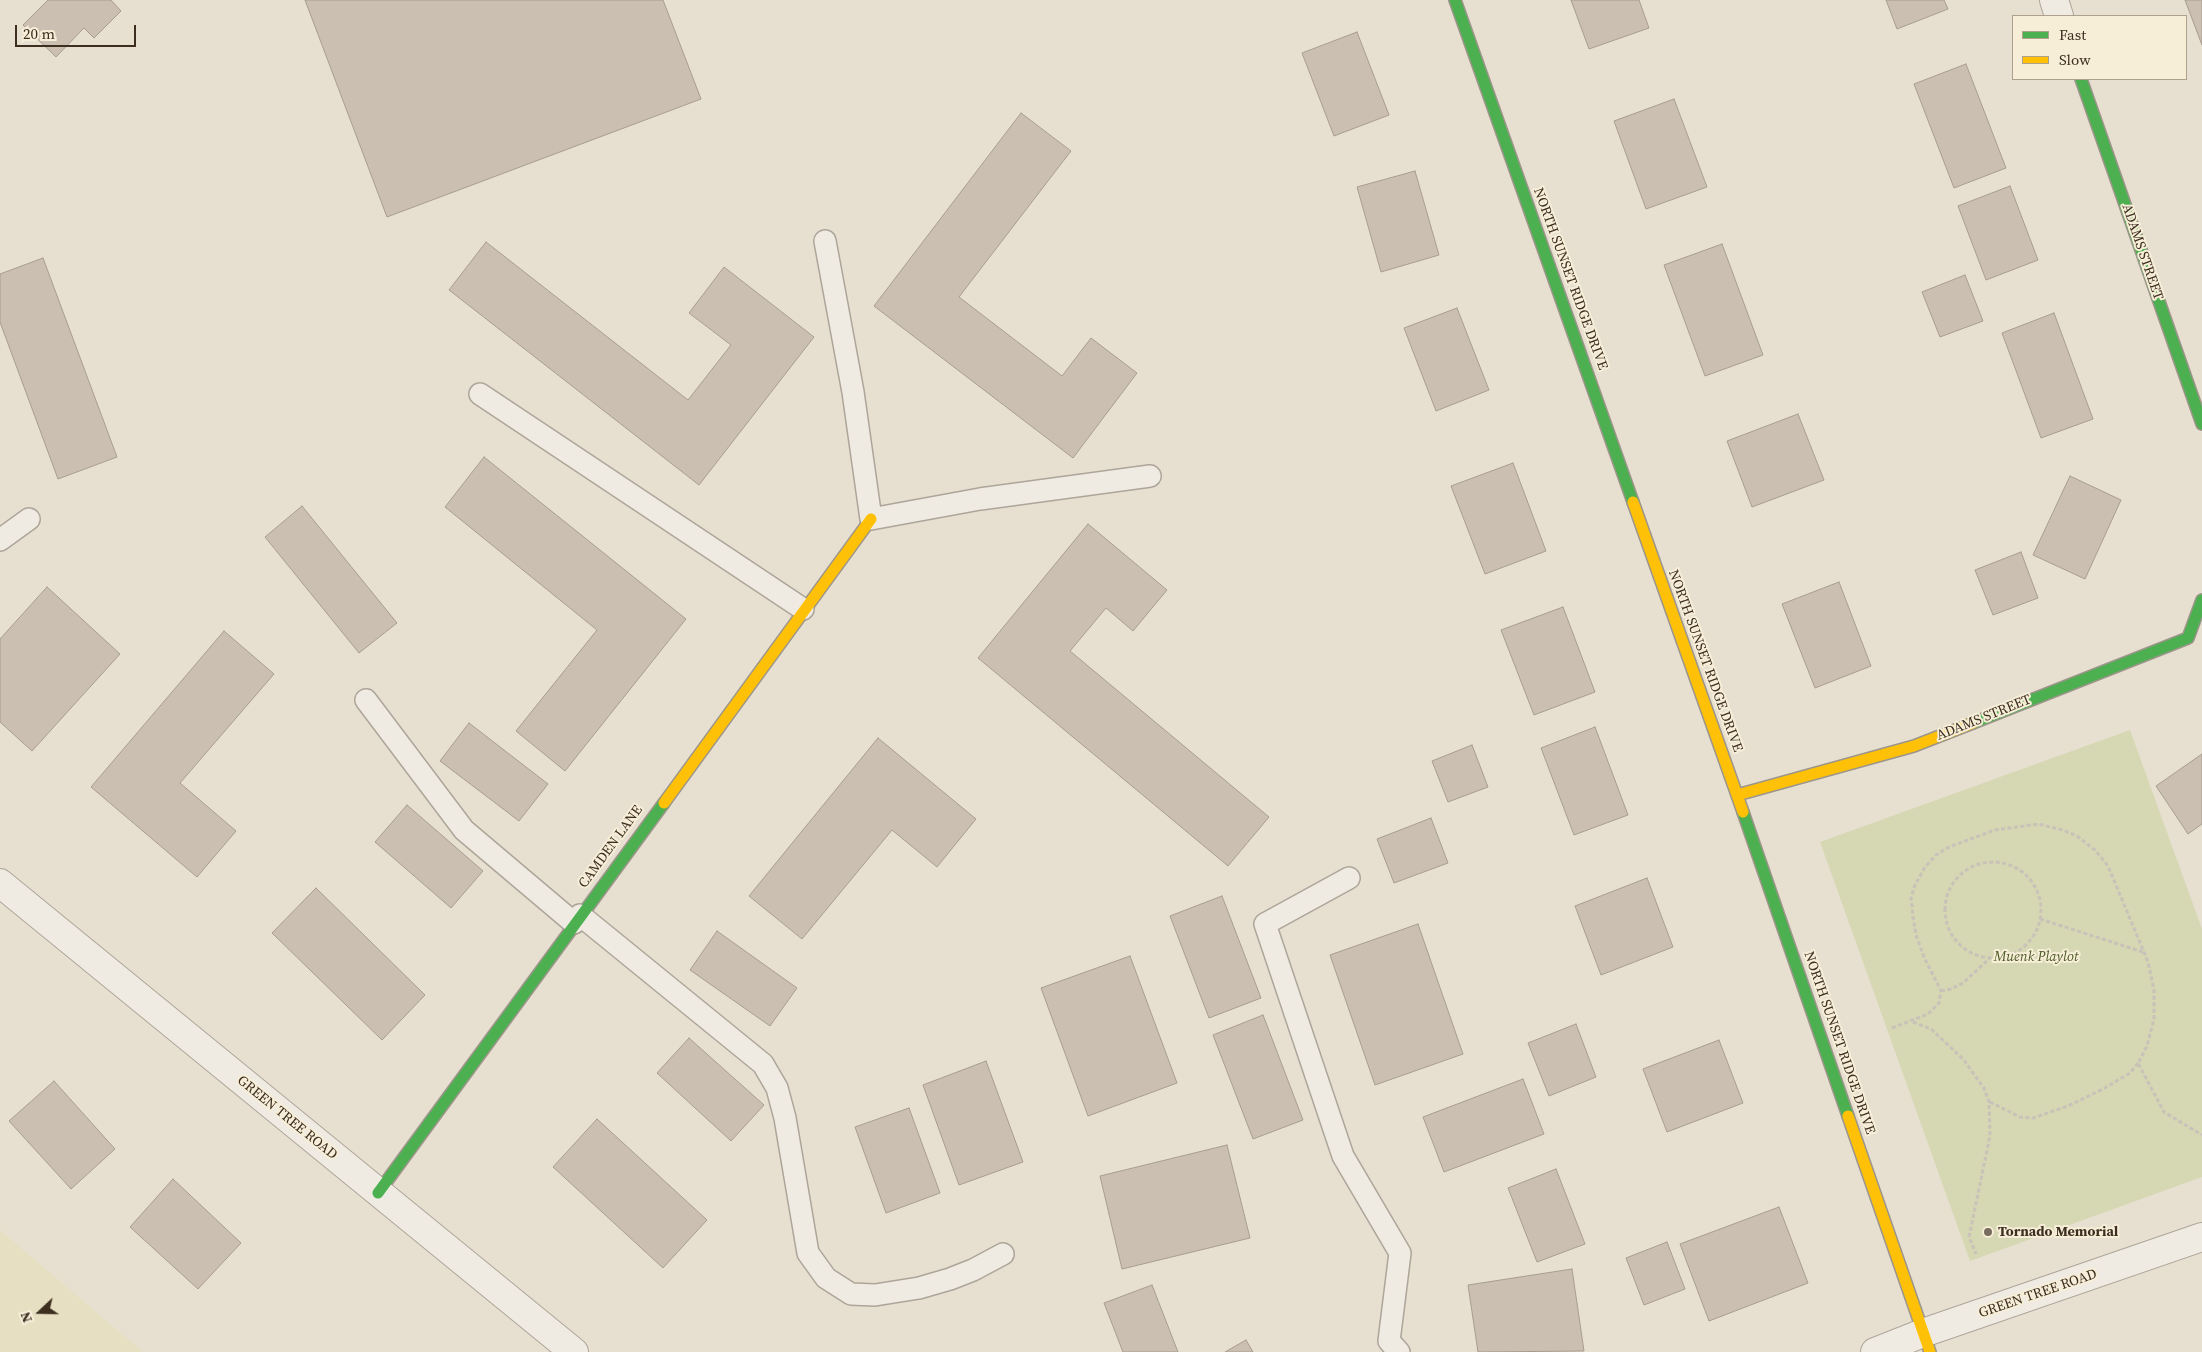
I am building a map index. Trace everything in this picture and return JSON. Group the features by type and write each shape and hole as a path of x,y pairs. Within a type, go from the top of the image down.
{"street":[{"name":"NORTH SUNSET RIDGE DRIVE","path":"1455,0 1737,795 1927,1343"},
{"path":"2054,0 2059,15"},
{"name":"ADAMS STREET","path":"2081,80 2202,424"},
{"name":"CAMDEN LANE","path":"378,1193 870,519"},
{"name":"ADAMS STREET","path":"1737,795 1914,746 2188,638 2202,600"},
{"name":"GREEN TREE ROAD","path":"0,883 574,1352"},
{"name":"GREEN TREE ROAD","path":"1875,1352 1927,1343 2202,1237"}],"lane":[{"path":"825,242 853,392 870,519 980,499 1150,476"},
{"path":"480,394 803,609"},
{"path":"0,540 29,518"},
{"path":"366,700 464,830 763,1064 777,1088 785,1118 808,1253 826,1278 851,1294 875,1295 919,1288 950,1279 973,1270 1003,1254"},
{"path":"1349,878 1265,924 1343,1156 1400,1253 1389,1341 1400,1352"}],"path":[{"path":"1892,1028 1912,1022 1928,1014 1939,1003 1941,991 1924,957 1916,934 1911,898 1915,885 1925,867 1936,855 1949,847 1981,834 2012,826 2038,824 2052,826 2077,836 2096,850 2108,866 2117,883 2148,962 2154,990 2154,1018 2147,1046 2130,1073 2068,1106 2033,1118 2020,1117 1989,1102"},
{"path":"1994,862 2007,864 2018,869 2028,877 2040,900 2040,918 2036,931 2025,946 2008,956 1990,959 1977,956 1958,944 1947,924 1944,913 1948,891 1954,881 1972,867 1994,862"},
{"path":"2040,918 2143,952"},
{"path":"1941,991 1951,989 1963,983 1990,959"},
{"path":"1912,1022 1931,1029 1963,1059 1984,1088 1989,1102 1990,1136 1969,1237 1976,1254"},
{"path":"2138,1063 2164,1112 2202,1135"}],"shaded area":[{"path":"0,1230 143,1352 0,1352"}],"green space":[{"name":"Muenk Playlot","path":"2130,730 2202,929 2202,1177 1970,1261 1820,842"}],"building":[{"path":"48,0 111,0 121,11 94,38 84,28 56,57 23,25"},
{"path":"305,0 663,0 701,99 387,217"},
{"path":"1571,0 1639,0 1649,28 1589,49"},
{"path":"1886,0 1944,0 1948,9 1897,29"},
{"path":"2185,0 2202,0 2202,45"},
{"path":"1357,32 1389,115 1334,136 1302,53"},
{"path":"1966,64 2006,168 1954,188 1914,84"},
{"path":"1674,99 1707,187 1646,209 1614,121"},
{"path":"1021,113 1071,151 959,297 1062,376 1091,338 1137,373 1073,458 874,306"},
{"path":"1415,171 1439,255 1381,272 1357,187"},
{"path":"2010,186 2038,260 1986,280 1958,206"},
{"path":"486,242 688,400 731,345 689,313 724,267 814,337 699,485 449,290"},
{"path":"1722,244 1763,355 1705,376 1664,265"},
{"path":"43,258 117,457 58,479 0,322 0,274"},
{"path":"1965,275 1983,321 1940,337 1922,292"},
{"path":"1457,308 1489,390 1436,411 1404,328"},
{"path":"2054,313 2093,419 2041,438 2002,333"},
{"path":"1798,414 1824,480 1752,507 1727,441"},
{"path":"484,457 686,619 565,771 516,731 597,630 445,507"},
{"path":"1513,463 1546,551 1485,574 1451,486"},
{"path":"2070,476 2121,500 2085,579 2033,555"},
{"path":"302,506 397,623 359,653 265,537"},
{"path":"1088,524 1167,590 1133,631 1106,608 1070,651 1269,817 1228,866 978,658"},
{"path":"2021,552 2038,598 1993,615 1975,570"},
{"path":"1839,582 1871,666 1815,688 1782,604"},
{"path":"47,587 120,654 32,751 0,722 0,639"},
{"path":"1563,607 1595,692 1534,715 1501,630"},
{"path":"224,631 274,674 180,783 236,831 197,877 91,787"},
{"path":"469,723 548,784 519,821 440,761"},
{"path":"1595,727 1628,815 1574,835 1541,748"},
{"path":"878,738 976,819 937,867 892,830 802,939 749,896"},
{"path":"1472,745 1488,787 1448,802 1432,761"},
{"path":"2202,754 2202,824 2188,834 2156,786"},
{"path":"407,805 483,871 451,908 375,842"},
{"path":"1431,818 1448,863 1394,883 1377,839"},
{"path":"1647,878 1673,947 1601,975 1575,906"},
{"path":"316,888 425,995 382,1040 272,933"},
{"path":"1222,896 1261,998 1209,1018 1170,916"},
{"path":"1418,924 1463,1054 1375,1085 1330,955"},
{"path":"717,931 797,988 770,1026 690,970"},
{"path":"1130,956 1177,1083 1088,1116 1041,988"},
{"path":"1263,1015 1303,1120 1253,1139 1213,1035"},
{"path":"1576,1024 1596,1077 1549,1096 1528,1043"},
{"path":"689,1038 764,1105 731,1141 657,1073"},
{"path":"1719,1040 1743,1103 1667,1132 1643,1069"},
{"path":"986,1061 1023,1162 959,1185 923,1085"},
{"path":"1523,1079 1544,1134 1444,1172 1423,1117"},
{"path":"54,1081 115,1149 71,1189 9,1121"},
{"path":"909,1108 940,1193 886,1213 855,1127"},
{"path":"597,1119 707,1220 663,1268 553,1167"},
{"path":"1227,1145 1250,1238 1122,1269 1100,1176"},
{"path":"1556,1169 1585,1244 1537,1262 1508,1188"},
{"path":"173,1179 241,1243 198,1289 130,1227"},
{"path":"1779,1207 1808,1283 1709,1321 1680,1244"},
{"path":"1667,1242 1685,1289 1644,1305 1626,1258"},
{"path":"1572,1269 1584,1351 1478,1352 1468,1285"},
{"path":"1152,1285 1178,1352 1123,1352 1104,1303"},
{"path":"1246,1340 1253,1352 1225,1352"}],"traffic: fast":[{"path":"1455,0 1633,502"},
{"path":"2081,80 2202,424"},
{"path":"1973,723 2188,638 2202,600"},
{"path":"378,1193 664,803"},
{"path":"1743,812 1848,1116"}],"traffic: slow":[{"path":"1633,502 1743,812"},
{"path":"664,803 871,519"},
{"path":"1737,795 1914,746 1973,723"},
{"path":"1848,1116 1930,1352"}],"place":[{"name":"Tornado Memorial","path":"1988,1232"}]}
